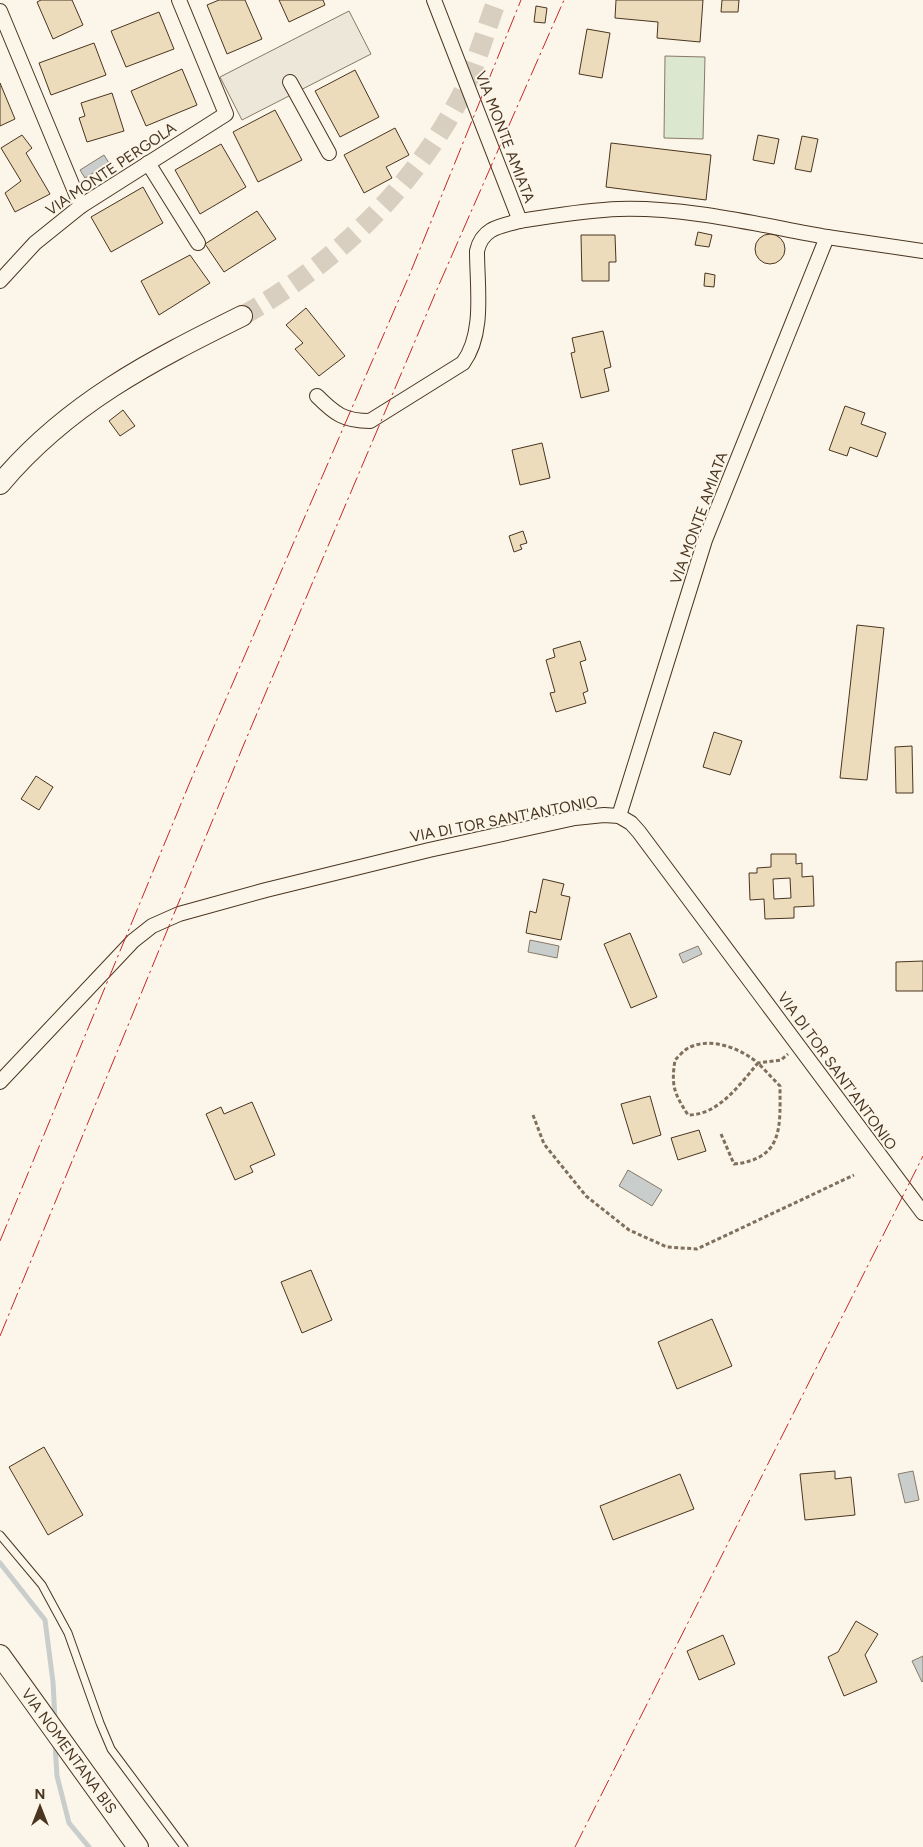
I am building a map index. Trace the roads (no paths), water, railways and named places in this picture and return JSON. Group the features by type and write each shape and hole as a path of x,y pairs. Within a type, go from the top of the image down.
{"main road":[{"path":"0,484 64,420 96,396 149,363 242,316"},
{"name":"VIA NOMENTANA BIS","path":"0,1655 138,1847"}],"street":[{"name":"VIA MONTE PERGOLA","path":"0,281 35,243 81,206 226,114 179,0"},
{"name":"VIA MONTE AMIATA","path":"434,0 520,221 589,211 630,209 707,216 827,237 923,251"},
{"path":"0,11 81,206"},
{"path":"290,82 329,153"},
{"path":"148,163 198,243"},
{"path":"317,396 334,414 354,421 370,421 463,363 472,349 476,335 477,251 480,241 486,232 494,227 520,221"},
{"name":"VIA MONTE AMIATA","path":"619,816 705,540 827,237"},
{"name":"VIA DI TOR SANT'ANTONIO","path":"0,1082 132,941 163,920 266,890 429,850 580,817 619,816 631,823 639,832 923,1213"}],"lane":[{"path":"0,1535 42,1585 68,1633 111,1749 184,1847"}],"waterway":[{"path":"0,1563 45,1620 53,1682 55,1720"},
{"path":"55,1744 57,1776 69,1823 89,1847"}],"tunnel":[{"path":"242,316 276,296 308,273 368,222 395,193 442,130 461,96 476,61 497,0"}]}
